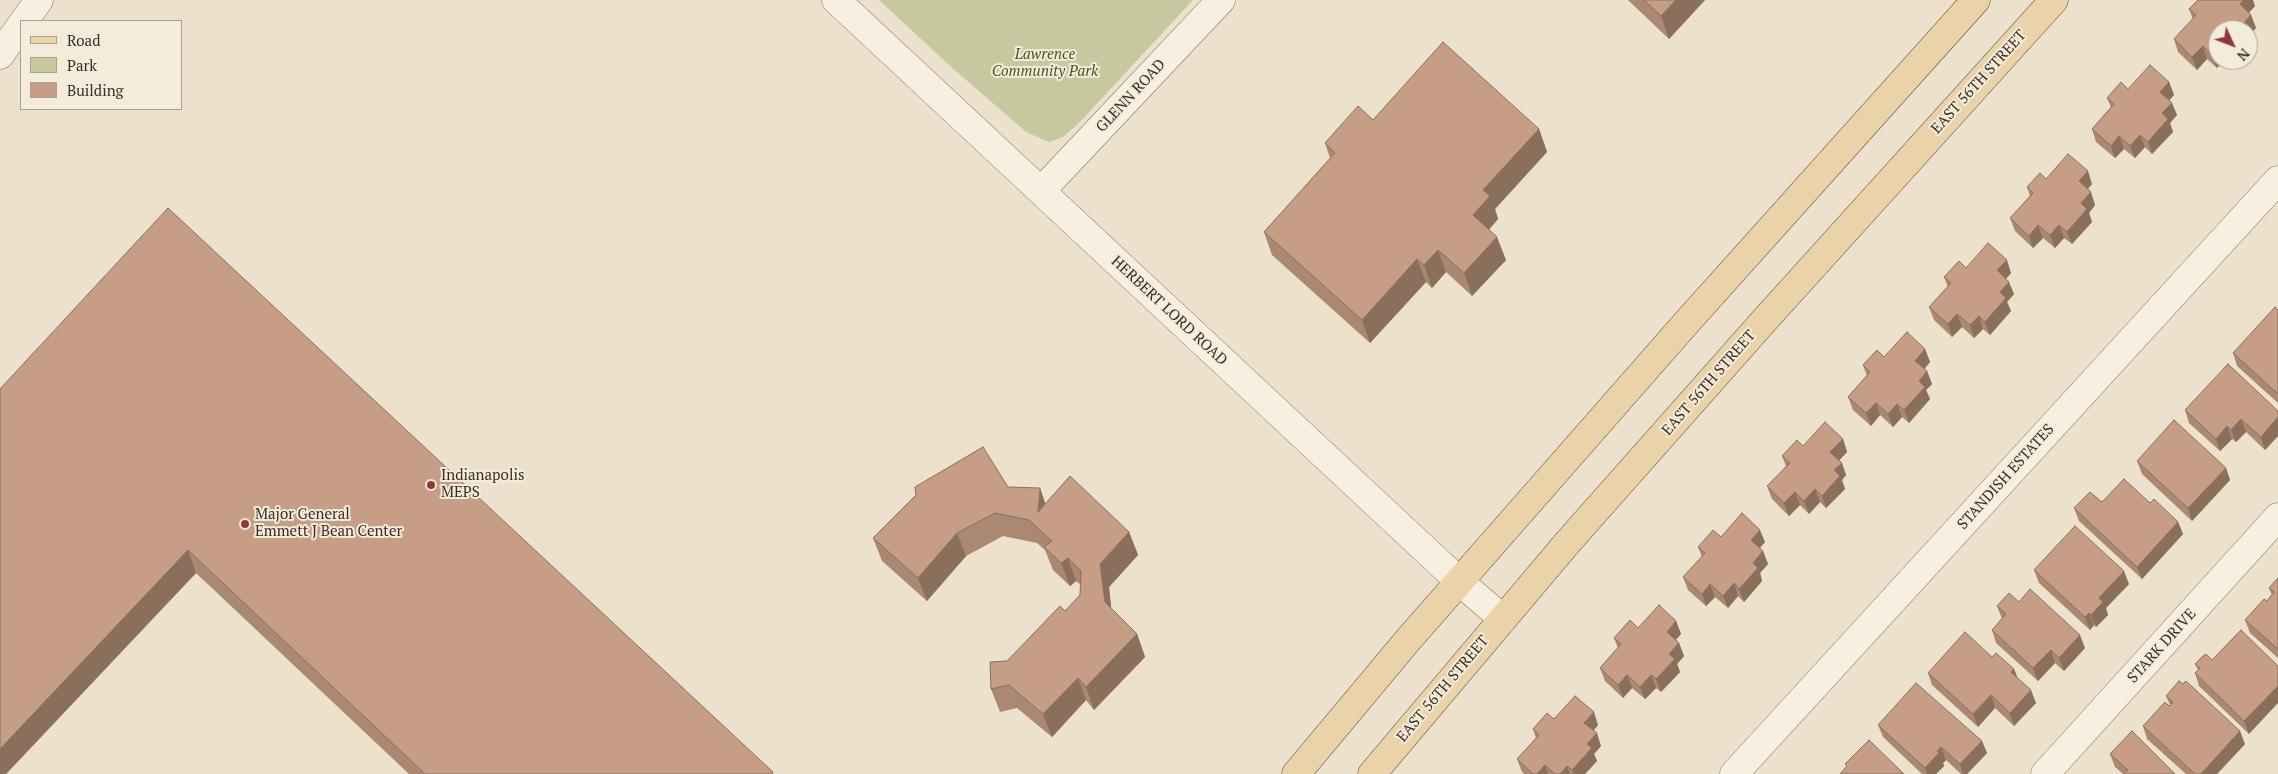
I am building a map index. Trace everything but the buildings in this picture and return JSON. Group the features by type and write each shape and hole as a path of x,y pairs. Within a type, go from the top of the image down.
{"main road":[{"path":"1296,774 1460,582 1796,199 1976,0"},
{"name":"EAST 56TH STREET","path":"1372,774 1503,619 1762,323 2054,0"}],"street":[{"path":"25,20 39,0"},
{"name":"HERBERT LORD ROAD","path":"836,0 1460,582 1503,619"},
{"name":"GLENN ROAD","path":"1041,192 1221,0"},
{"path":"0,55 20,26"},
{"name":"STANDISH ESTATES","path":"1734,774 2278,180"},
{"name":"STARK DRIVE","path":"2045,774 2278,517"}],"green space":[{"name":"Lawrence Community Park","path":"879,0 1193,0 1079,123 1063,137 1049,142 1026,132 949,65"}],"place":[{"name":"Indianapolis MEPS","path":"431,485"},
{"name":"Major General Emmett J Bean Center","path":"245,524"}]}
